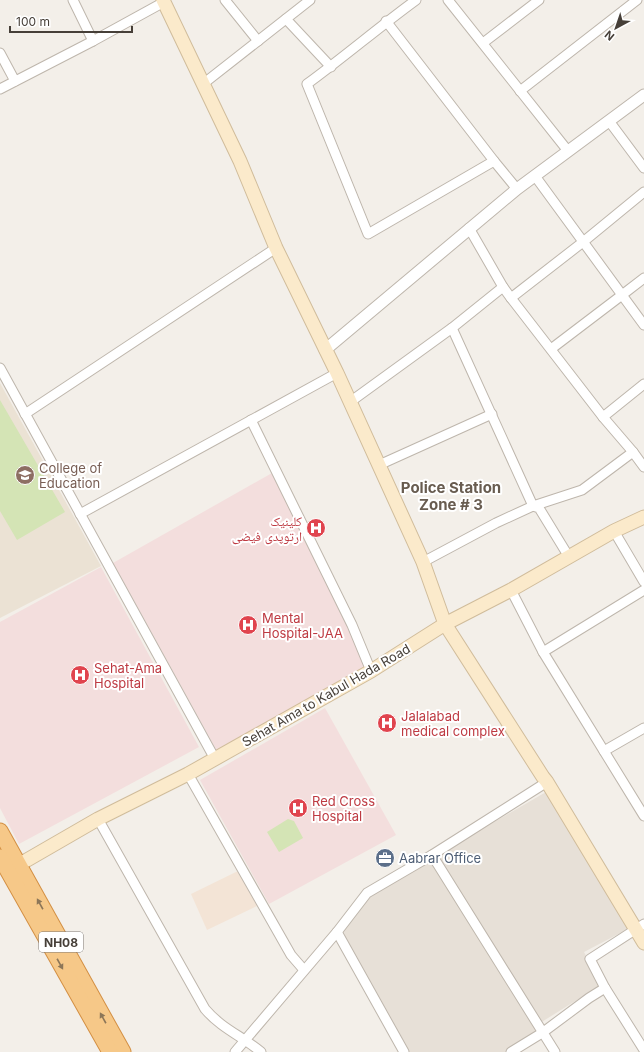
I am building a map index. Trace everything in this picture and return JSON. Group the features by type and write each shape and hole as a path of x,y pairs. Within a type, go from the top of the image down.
{"highway":[{"name":"NH08","path":"0,831 6,866 110,1052"},
{"name":"NH08","path":"6,866 122,1052"}],"main road":[{"path":"164,1 240,161 276,248 337,373 423,562 445,624 640,927 644,943"},
{"name":"Sehat Ama to Kabul Hada Road","path":"6,866 188,774 371,671 445,624 511,590 614,531 644,518"}],"street":[{"path":"73,0 93,41"},
{"path":"225,0 258,41"},
{"path":"203,84 310,0"},
{"path":"416,0 386,21 331,67 307,84 368,234 494,161"},
{"path":"448,0 568,151"},
{"path":"483,43 538,0"},
{"path":"520,91 637,0"},
{"path":"0,89 93,41 164,1"},
{"path":"286,19 331,67"},
{"path":"386,21 517,189"},
{"path":"0,53 15,81"},
{"path":"325,350 517,189 644,95"},
{"path":"609,121 644,168"},
{"path":"535,176 644,325"},
{"path":"511,298 644,192"},
{"path":"469,228 503,287 511,298 603,417 644,467"},
{"path":"25,414 276,248"},
{"path":"551,349 644,278"},
{"path":"350,402 452,328 503,287"},
{"path":"452,328 533,506 539,508 569,557"},
{"path":"0,368 215,759"},
{"path":"80,514 337,373"},
{"path":"603,417 644,384"},
{"path":"379,465 492,414"},
{"path":"251,420 352,626 371,671"},
{"path":"423,562 496,523 533,506 582,490 633,452"},
{"path":"614,531 644,582"},
{"path":"511,590 543,652 644,816"},
{"path":"543,652 644,590"},
{"path":"604,751 644,728"},
{"path":"188,774 291,955 304,970"},
{"path":"235,1052 337,932 367,893 432,855 547,782"},
{"path":"98,819 205,1008 213,1018 261,1052"},
{"path":"432,855 555,1052"},
{"path":"640,927 590,959 605,988 644,1050"},
{"path":"337,932 404,1052"},
{"path":"511,1052 542,1033 605,988"}],"shaded area":[{"name":"College of Education","path":"0,383 101,566 0,618"},
{"name":"Mental Hospital-JAA","path":"272,473 371,671 218,753 113,563"},
{"name":"Sehat-Ama Hospital","path":"101,567 199,747 19,844 0,808 0,622"},
{"name":"Red Cross Hospital","path":"325,708 396,835 269,904 200,780"},
{"path":"546,792 628,929 584,952 601,985 540,1023 435,856"},
{"path":"431,858 538,1032 506,1052 409,1052 345,941 344,931 366,896"},
{"path":"240,870 257,906 207,930 191,894"}],"green space":[{"path":"0,400 65,512 17,540 0,511"},
{"path":"288,819 294,821 303,838 279,852 267,832"}],"place":[{"name":"College of Education","path":"25,475"},
{"name":"کلینیک ارتوپدی فیضی","path":"316,528"},
{"name":"Mental Hospital-JAA","path":"248,625"},
{"name":"Sehat-Ama Hospital","path":"80,675"},
{"name":"Jalalabad medical complex","path":"387,723"},
{"name":"Red Cross Hospital","path":"298,808"},
{"name":"Aabrar Office","path":"385,858"}],"district":[{"name":"Police Station Zone # 3","path":"451,496"}]}
